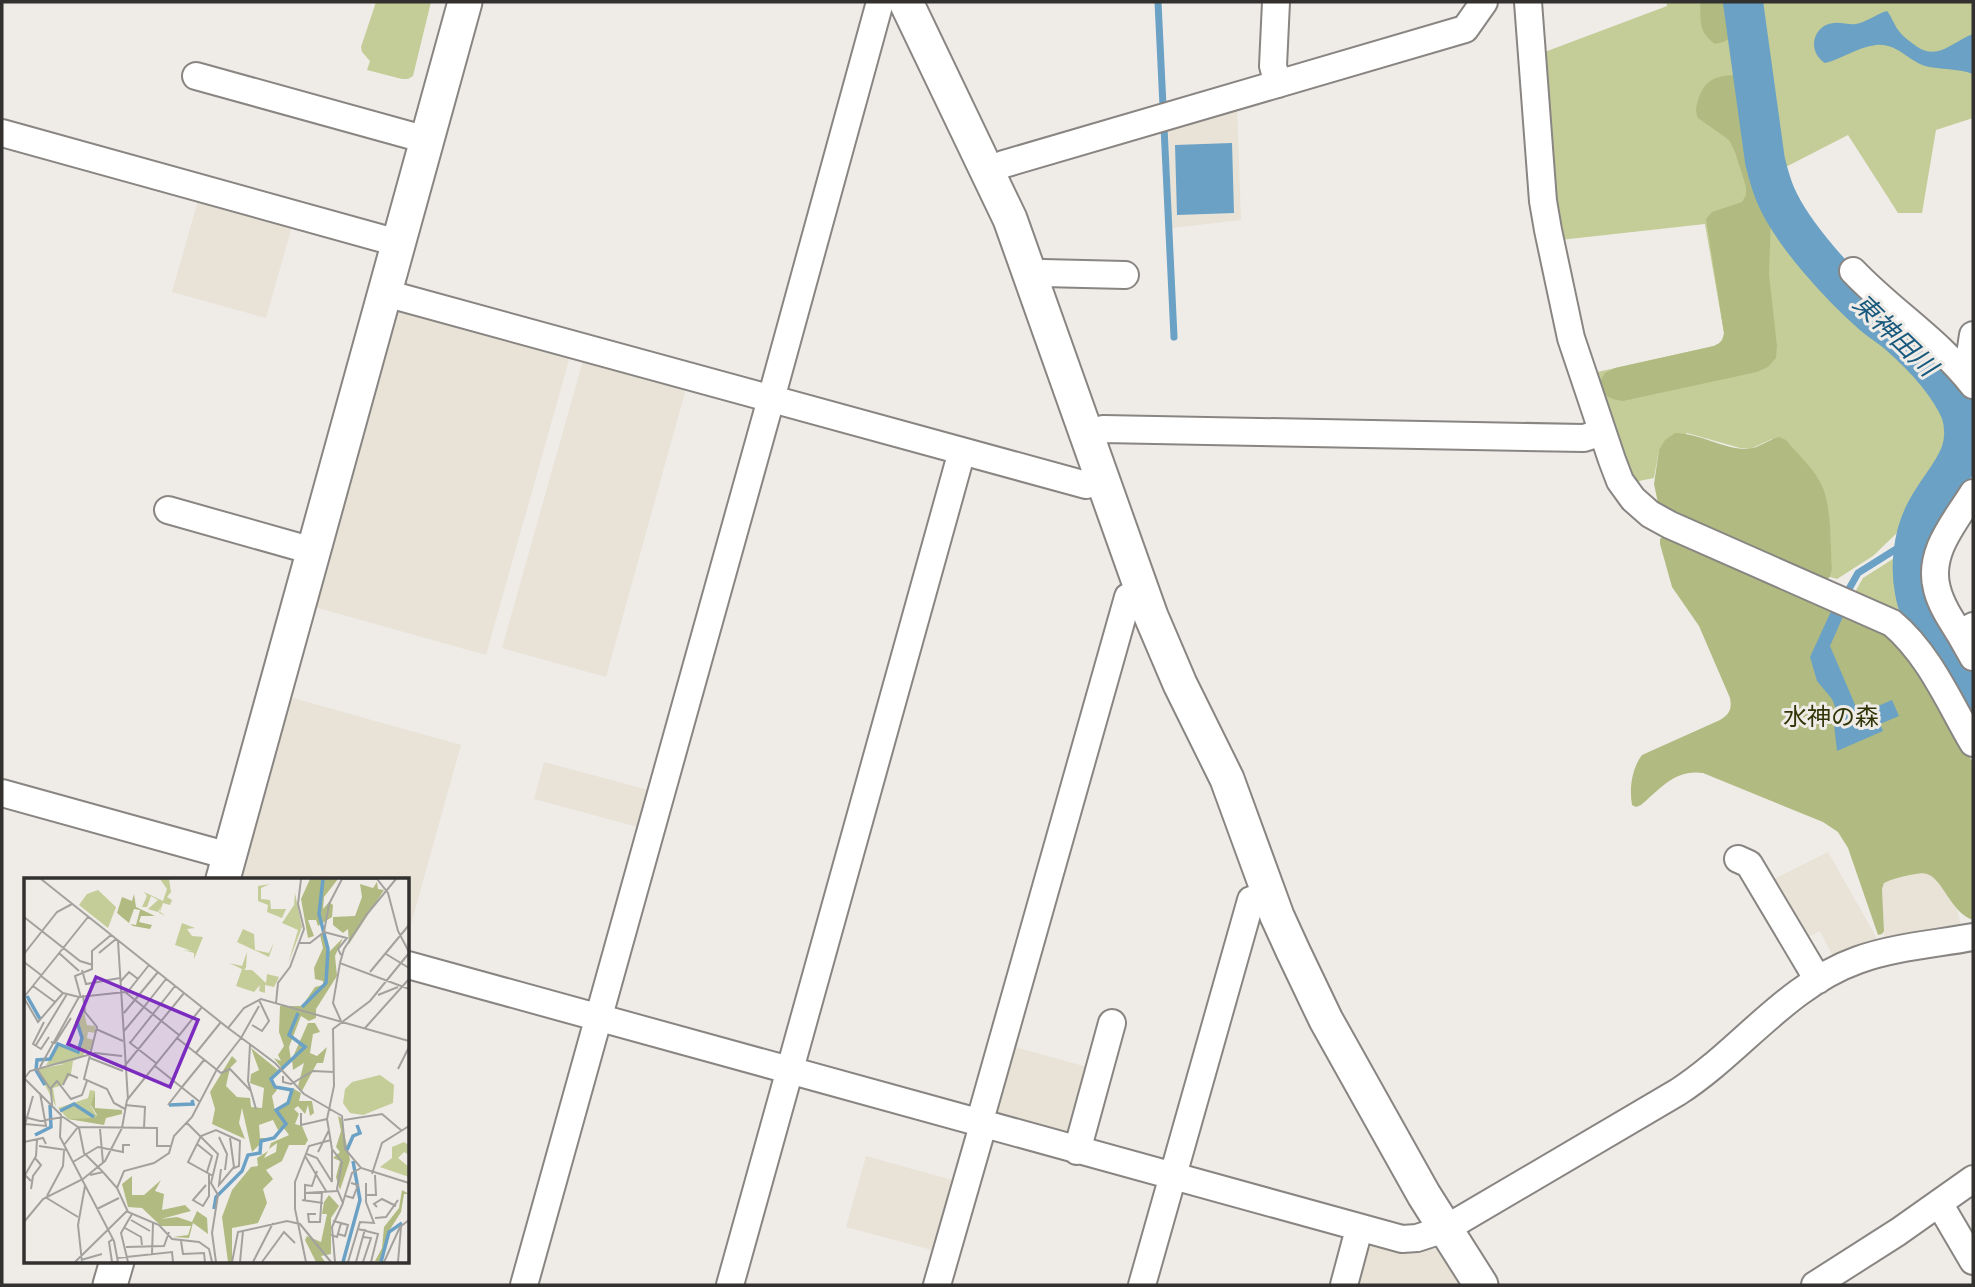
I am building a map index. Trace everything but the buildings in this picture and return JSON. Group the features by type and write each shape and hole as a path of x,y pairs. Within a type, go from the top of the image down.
{"street":[{"path":"2,793 226,868 465,2"},
{"path":"524,1285 880,2"},
{"path":"906,2 1010,219 1142,592 1165,650 1227,779 1293,951 1326,1020 1424,1195 1481,1285"},
{"path":"1276,2 1273,66 1278,83"},
{"path":"988,171 1003,164 1465,29 1484,2"},
{"path":"1528,2 1545,215 1571,338 1620,481 1633,499 1650,514 1670,525 1892,624 1908,637 1920,653 1973,743"},
{"path":"196,76 427,140"},
{"path":"2,133 398,243"},
{"path":"1853,271 1882,300 1935,344 1968,379"},
{"path":"1031,277 1043,273 1125,275"},
{"path":"385,293 1086,485 1102,480"},
{"path":"1968,379 1973,335"},
{"path":"1087,435 1103,429 1584,438 1602,432"},
{"path":"730,1285 962,451"},
{"path":"1973,494 1943,540 1934,573 1943,606 1966,630 1973,657"},
{"path":"168,510 313,551"},
{"path":"937,1285 1128,597 1142,592"},
{"path":"1738,859 1749,864 1818,980"},
{"path":"1142,1285 1251,900 1269,894"},
{"path":"410,966 1402,1239 1417,1238 1445,1229 1693,1082 1789,1000 1818,980 1856,960 1878,953 1973,937"},
{"path":"1077,1151 1112,1023"},
{"path":"1815,1285 1898,1232 1973,1179"},
{"path":"1940,1203 1973,1262"},
{"path":"1344,1285 1359,1229"},
{"path":"110,1285 117,1262"}],"shaded area":[{"path":"1237,104 1241,220 1171,228 1168,125"},
{"path":"199,197 293,223 266,318 172,292"},
{"path":"399,306 571,353 486,655 311,606 392,309"},
{"path":"584,357 687,385 606,677 502,648"},
{"path":"286,696 461,745 410,928 410,878 235,878"},
{"path":"544,762 652,791 641,828 534,799"},
{"path":"1828,852 1879,942 1834,959 1820,931 1802,940 1768,882"},
{"path":"1919,873 1934,878 1957,910 1962,929 1884,942 1884,883"},
{"path":"1008,1045 1094,1069 1074,1139 993,1117"},
{"path":"866,1156 959,1182 939,1252 846,1227"},
{"path":"1368,1242 1401,1249 1443,1249 1467,1285 1352,1285"}],"green space":[{"path":"376,2 431,2 413,76 408,79 367,70 370,61 361,47"},
{"path":"1666,2 1733,2 1755,157 1763,190 1773,213 1795,246 1830,287 1930,384 1949,410 1955,425 1957,432 1953,455 1898,532 1873,556 1837,579 1830,577 1832,570 1772,439 1750,449 1687,433 1659,450 1654,478 1634,482 1593,373 1714,346 1724,335 1705,224 1560,240 1555,214 1542,53 1667,6"},
{"path":"1700,2 1733,2 1735,29 1729,39 1715,44 1706,35 1702,26"},
{"path":"1753,2 1973,2 1973,118 1936,130 1922,213 1898,213 1848,135 1778,171"},
{"path":"1735,75 1742,81 1745,89 1755,163 1771,219 1769,274 1776,358 1768,367 1757,372 1623,401 1610,398 1602,391 1599,383 1605,373 1615,368 1714,346 1723,338 1706,219 1712,212 1742,202 1746,187 1729,140 1698,118 1696,109 1701,93 1711,80"},
{"path":"1675,433 1739,449 1756,447 1779,437 1786,440 1820,481 1826,497 1832,570 1830,577 1825,580 1665,510 1658,503 1654,484 1659,450 1665,440"},
{"name":"水神の森","path":"1665,535 1886,632 1912,658 1973,763 1973,920 1958,910 1933,877 1925,873 1916,874 1884,883 1884,931 1878,935 1848,848 1838,832 1823,822 1703,773 1676,777 1641,805 1632,805 1632,778 1642,755 1720,720 1730,708 1730,698 1699,626 1672,587 1660,544 1660,539"},
{"path":"1907,550 1908,582 1921,634 1854,594 1863,578"}],"water":[{"path":"1887,11 1902,35 1916,46 1931,52 1945,49 1973,34 1973,74 1925,66 1896,49 1883,45 1863,48 1825,63 1819,58 1814,40 1821,29 1834,23 1860,23"},
{"path":"1232,143 1234,213 1177,215 1175,145"},
{"path":"1833,607 1845,612 1830,646 1859,714 1892,700 1899,716 1880,724 1883,731 1837,751 1834,725 1838,714 1832,699 1817,681 1810,657"}],"waterway":[{"path":"1158,2 1163,106"},
{"name":"東神田川","path":"1743,2 1765,161 1773,188 1784,211 1806,243 1847,290 1907,342 1934,370 1961,412 1964,442 1954,467 1920,524 1913,553 1913,573 1918,605 1924,620 1973,705"},
{"path":"1164,127 1174,337"},
{"path":"1845,596 1858,573 1917,536"}]}
